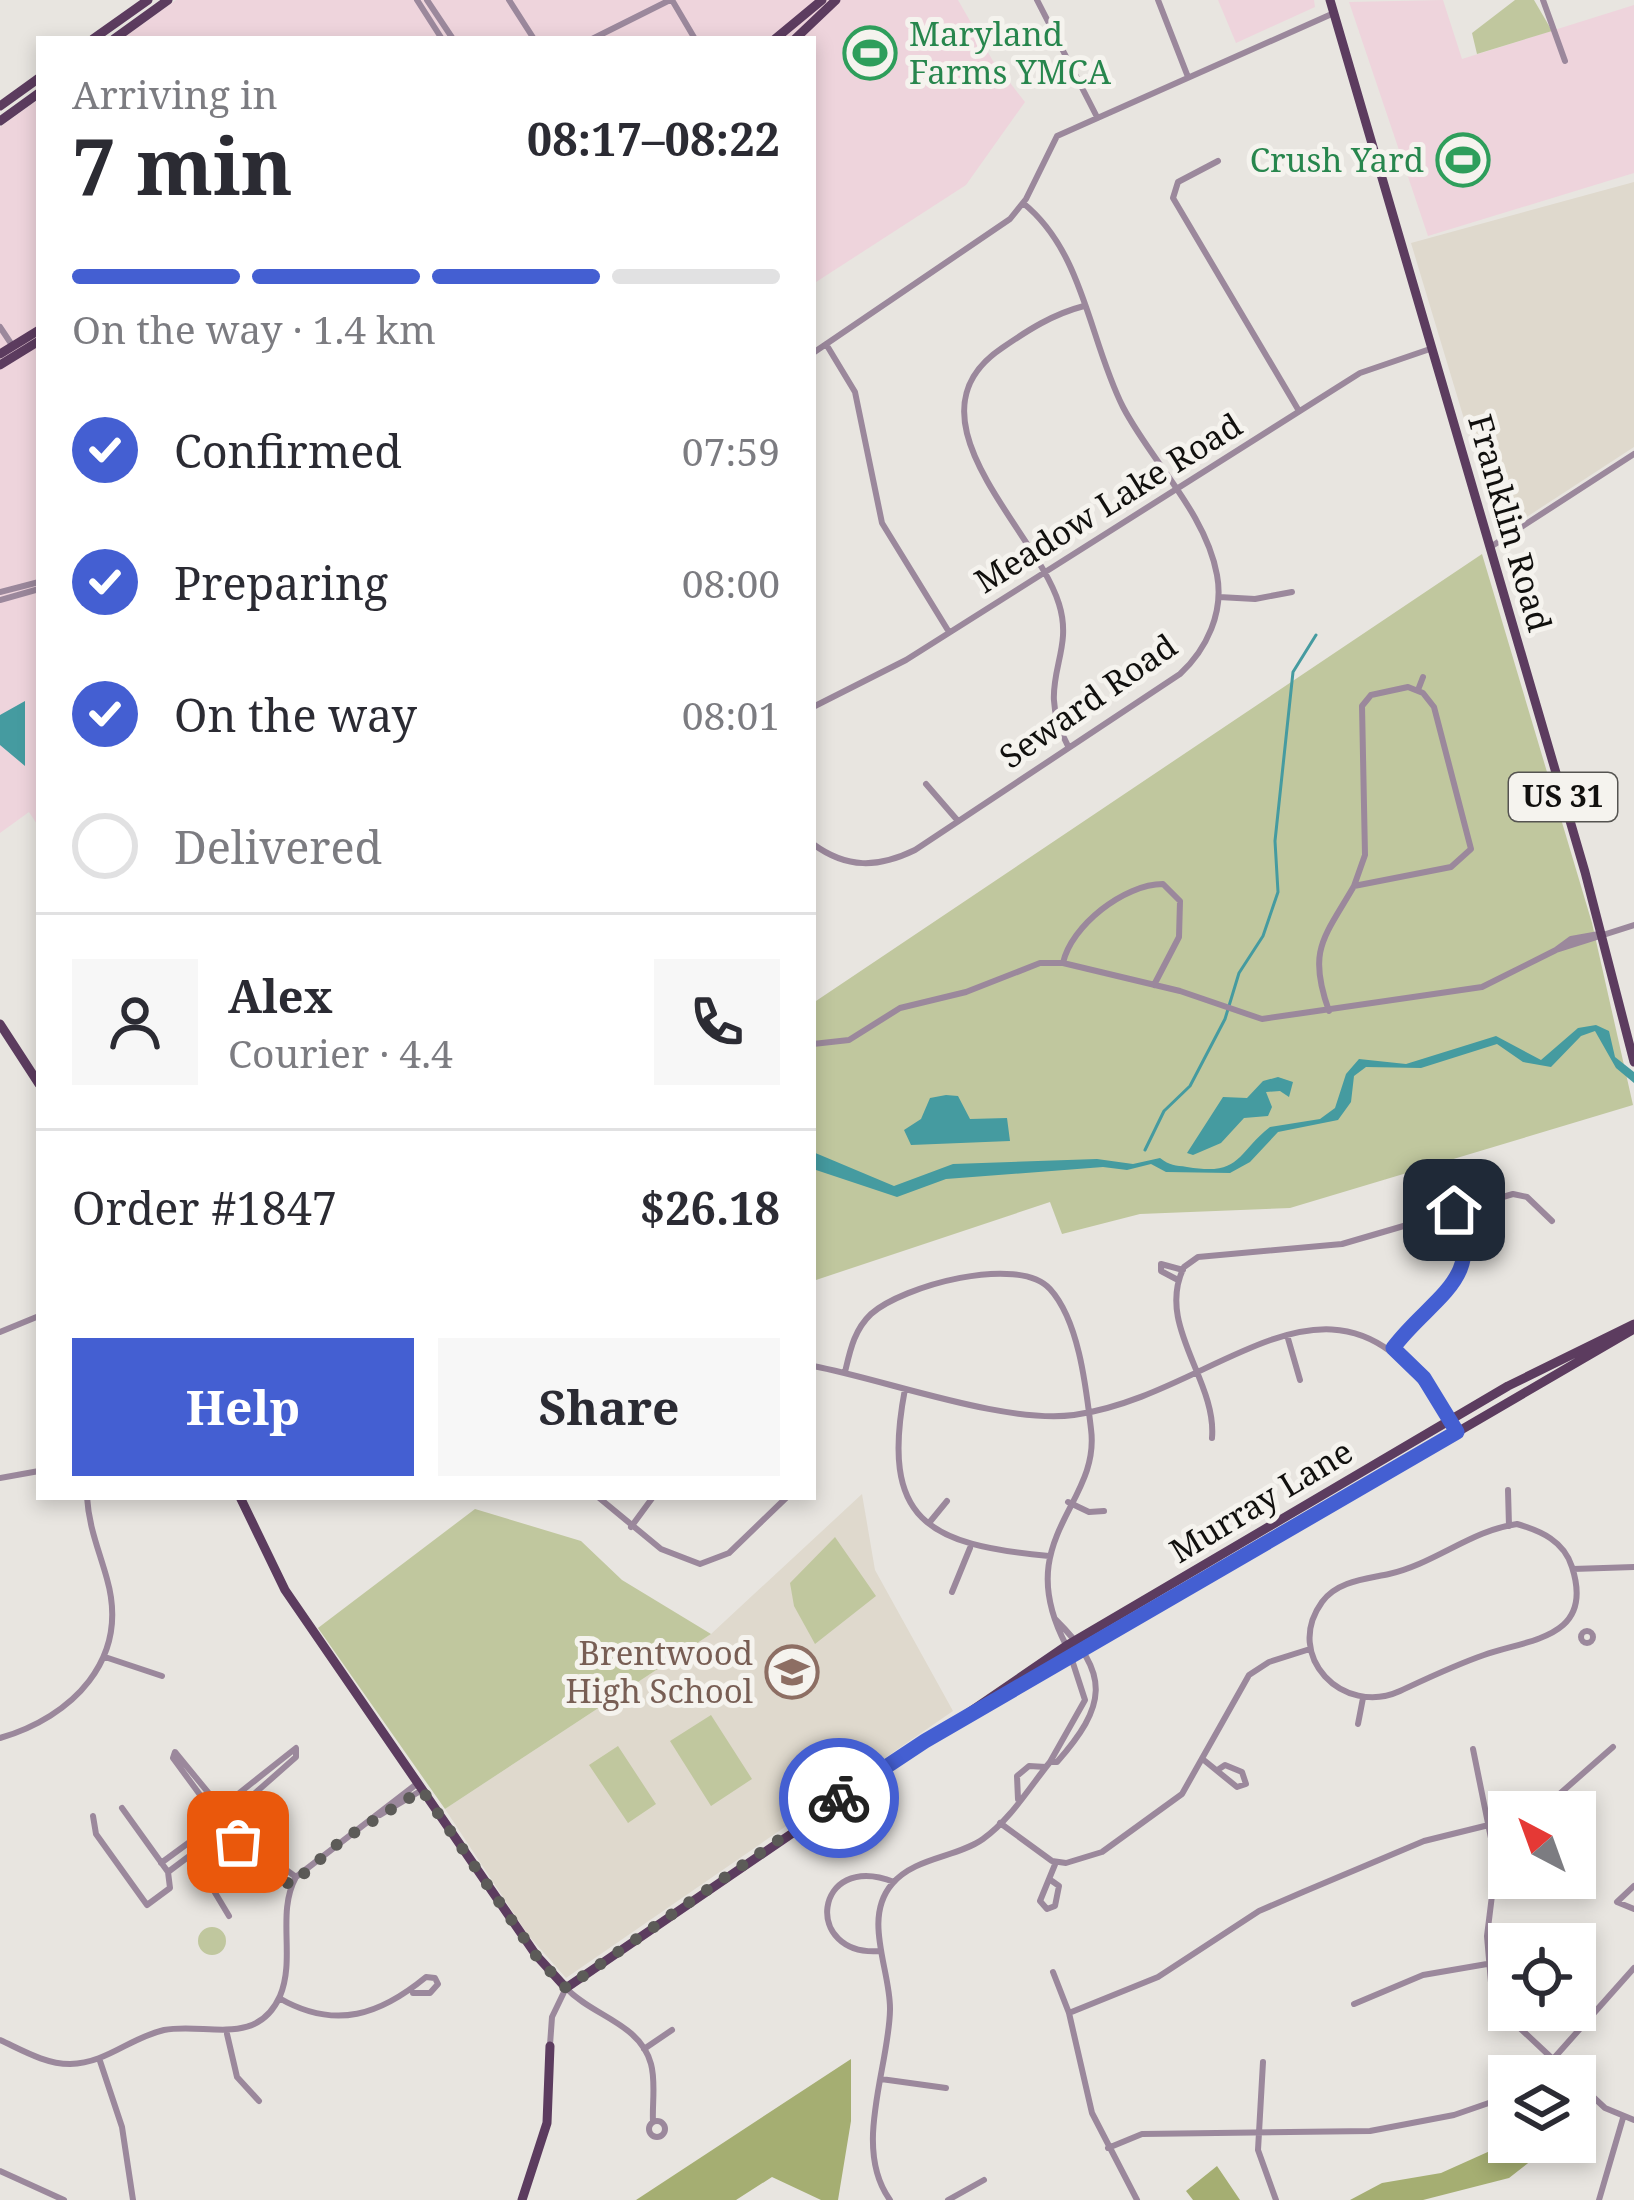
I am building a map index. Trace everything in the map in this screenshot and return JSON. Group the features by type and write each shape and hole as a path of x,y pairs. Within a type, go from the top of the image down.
{"main road":[{"path":"97,36 148,0"},
{"path":"118,36 168,0"},
{"path":"780,36 822,0"},
{"path":"798,36 836,0"},
{"name":"Franklin Road","path":"1330,0 1630,1022 1634,1062"},
{"path":"0,106 36,80"},
{"path":"0,121 36,95"},
{"path":"0,365 36,332"},
{"path":"0,354 36,342"},
{"path":"0,1024 36,1079"},
{"name":"Murray Lane","path":"566,1988 1070,1644 1448,1421 1582,1346 1634,1327"},
{"name":"Murray Lane","path":"925,1741 1077,1657 1634,1327"},
{"path":"242,1500 285,1590 537,1957 566,1988"},
{"path":"522,2200 547,2123 550,2046"}],"street":[{"path":"508,0 532,36"},
{"path":"598,36 671,0 692,36"},
{"path":"1037,0 1097,117"},
{"path":"1158,0 1188,77"},
{"path":"1544,0 1565,61"},
{"path":"423,2 440,36"},
{"path":"423,2 451,36"},
{"path":"816,351 992,234 1023,203 1057,136 1334,13"},
{"path":"1218,161 1178,182 1173,198 1299,411"},
{"path":"1023,203 1055,233 1124,409 1211,553 1219,597 1255,599 1292,592"},
{"path":"1069,748 1051,701 1062,616 1042,572 986,481 964,394 970,375 985,359 1044,321 1084,306"},
{"path":"0,327 15,349"},
{"path":"826,344 855,392 882,523 949,632"},
{"name":"Meadow Lake Road","path":"816,706 873,680 1376,365 1432,349"},
{"path":"1489,548 1630,456 1634,470"},
{"path":"0,597 36,586"},
{"name":"Seward Road","path":"816,846 829,855 867,865 901,857 1192,663 1208,639 1219,597"},
{"path":"1418,690 1423,677"},
{"path":"1328,1011 1318,978 1318,950 1354,886 1366,849 1362,706 1375,693 1418,690"},
{"path":"1354,886 1451,867 1472,849 1436,712 1418,690"},
{"path":"926,784 958,821"},
{"path":"1167,885 1174,872"},
{"path":"1063,963 1068,944 1082,926 1141,887 1167,885"},
{"path":"1154,985 1180,931 1181,905 1167,885"},
{"path":"816,1044 849,1040 900,1008 966,992 1016,968 1063,963 1262,1019 1482,987 1579,936 1603,935 1634,925"},
{"path":"1212,1438 1211,1405 1179,1320 1183,1270 1210,1255 1342,1244 1513,1194 1527,1197 1552,1222"},
{"path":"1393,1348 1464,1268 1468,1248 1454,1210"},
{"path":"1179,1280 1161,1271 1161,1264 1183,1270"},
{"path":"845,1372 856,1335 874,1311 977,1275 1011,1270 1042,1283 1060,1304 1077,1354 1093,1447 1049,1556 1055,1619 1098,1696 1094,1713 1057,1762 1029,1766 1017,1776 1019,1801"},
{"path":"0,1332 36,1317"},
{"path":"816,1367 1032,1415 1088,1412 1124,1405 1287,1335 1319,1328 1352,1330 1393,1348 1424,1378 1457,1432"},
{"path":"1287,1335 1300,1381"},
{"path":"906,1388 895,1442 897,1472 913,1505 929,1523 970,1548 1049,1556"},
{"path":"0,1478 36,1472"},
{"path":"1508,1490 1508,1526"},
{"path":"0,1738 68,1708 105,1657 112,1607 92,1540 86,1500"},
{"path":"601,1500 631,1527 684,1562 709,1563 749,1537 784,1500"},
{"path":"631,1527 651,1500"},
{"path":"929,1523 947,1502"},
{"path":"1069,1502 1089,1512 1104,1511"},
{"path":"1508,1526 1538,1530 1551,1538 1573,1569 1576,1592 1566,1622 1538,1642 1489,1653 1386,1697 1363,1698 1329,1684 1310,1649 1311,1627 1320,1604 1335,1589 1433,1560 1508,1526"},
{"path":"952,1592 970,1548"},
{"path":"1573,1569 1634,1567"},
{"path":"1566,1622 1582,1634"},
{"path":"1000,1823 1056,1862 1090,1856 1139,1829 1182,1794 1205,1761 1249,1676 1269,1662 1310,1649"},
{"path":"105,1657 162,1676"},
{"path":"890,2200 877,2165 874,2128 890,2007 879,1914 894,1882 915,1867 978,1842 1048,1765 1085,1700 1077,1657"},
{"path":"1358,1724 1363,1698"},
{"path":"212,1804 228,1802 296,1748 296,1757 236,1810"},
{"path":"1563,1791 1613,1748"},
{"path":"1472,1749 1488,1820"},
{"path":"167,1872 204,1845 212,1804 175,1752 173,1758 212,1804"},
{"path":"1205,1761 1237,1787 1246,1784 1242,1772 1225,1765 1219,1769"},
{"path":"377,1816 404,1788 404,1764"},
{"path":"396,1797 420,1787"},
{"path":"0,2040 64,2064 100,2061 163,2031 227,2034 257,2021 279,1998 294,1881 420,1787"},
{"path":"228,1802 256,1851 294,1881"},
{"path":"93,1816 96,1834 147,1905 170,1888 167,1872 122,1808"},
{"path":"225,1834 238,1820"},
{"path":"1070,2013 1158,1977 1259,1911 1424,1841 1488,1824"},
{"path":"209,1829 225,1834 262,1867 294,1881"},
{"path":"160,1863 209,1829"},
{"path":"1052,1881 1056,1862"},
{"path":"229,1916 214,1892 229,1884 249,1885 262,1867"},
{"path":"881,1952 864,1953 841,1942 828,1922 829,1900 848,1878 870,1873 894,1882"},
{"path":"1634,1886 1617,1902 1634,1910"},
{"path":"1492,1899 1486,1964 1498,2006 1549,2055"},
{"path":"1354,2004 1423,1975 1486,1964"},
{"path":"1560,2055 1634,1968"},
{"path":"1053,1972 1070,2013 1092,2113 1137,2200"},
{"path":"550,2046 552,2017 566,1988 583,2005 621,2024 644,2049 652,2067 653,2122"},
{"path":"279,1998 322,2018 345,2019 413,1994"},
{"path":"644,2049 672,2030"},
{"path":"227,2034 237,2077 259,2101"},
{"path":"100,2061 122,2127 133,2200"},
{"path":"1263,2062 1260,2166 1276,2200"},
{"path":"881,2079 946,2088"},
{"path":"1596,2096 1623,2118 1634,2120"},
{"path":"1108,2148 1142,2134 1370,2131 1454,2115 1488,2103"},
{"path":"1599,2200 1623,2118"},
{"path":"0,2171 64,2200"},
{"path":"948,2200 984,2180"}],"shaded area":[{"path":"176,0 958,0 993,61 1025,102 966,185 816,282 816,36 126,36"},
{"path":"1218,0 1314,0 1315,7 1236,43"},
{"path":"1443,0 1462,59 1634,5 1634,173 1428,236 1349,2"},
{"path":"36,101 36,822 29,812 0,833 0,127"},
{"path":"1634,182 1634,447 1499,535 1411,243"},
{"name":"Brentwood High School","path":"862,1494 875,1570 953,1711 566,1978 528,1935 445,1809 711,1634"}],"green space":[{"path":"1515,0 1534,0 1552,31 1477,54 1472,33"},
{"path":"1482,554 1592,923 1633,1105 1290,1208 1140,1214 1062,1234 1050,1202 816,1280 816,1001"},
{"path":"475,1509 581,1541 622,1580 711,1634 445,1809 318,1628"},
{"path":"835,1537 876,1596 815,1644 794,1606 790,1583"},
{"path":"711,1715 752,1779 711,1806 670,1741"},
{"path":"618,1746 656,1804 628,1823 589,1765"},
{"path":"212,1927 222,1931 226,1941 222,1951 212,1955 202,1951 198,1941 202,1931"},
{"path":"851,2059 851,2121 838,2200 821,2200 772,2177 736,2200 636,2200"},
{"path":"1488,2152 1488,2163 1528,2163 1509,2178 1423,2200 1350,2200 1382,2183 1441,2173"},
{"path":"1217,2166 1240,2200 1193,2200 1186,2191"}],"water":[{"path":"25,701 25,766 0,745 0,715"},
{"path":"1596,1025 1609,1031 1615,1057 1634,1072 1634,1083 1616,1068 1595,1031 1581,1036 1551,1067 1523,1062 1497,1044 1421,1068 1366,1067 1354,1076 1351,1102 1338,1120 1278,1132 1250,1162 1230,1173 1166,1172 1151,1164 1127,1170 1103,1167 946,1179 897,1197 816,1170 816,1153 894,1186 953,1164 1097,1159 1133,1164 1160,1158 1176,1165 1218,1168 1236,1161 1270,1127 1320,1119 1335,1108 1346,1074 1359,1059 1406,1064 1496,1036 1541,1060 1578,1028"},
{"path":"1278,1077 1293,1082 1289,1097 1280,1091 1266,1092 1272,1107 1268,1116 1244,1118 1221,1143 1193,1155 1187,1153 1223,1097 1247,1098 1263,1081"},
{"path":"958,1096 970,1119 1007,1118 1010,1141 911,1145 904,1130 921,1119 930,1098"}],"waterway":[{"path":"1145,1150 1164,1111 1190,1086 1225,1019 1239,973 1263,936 1278,892 1275,841 1293,672 1316,635"}],"way so far":[{"path":"238,1842 262,1867 291,1885 309,1864 422,1790 537,1957 566,1988 839,1798"}],"place":[{"name":"Maryland Farms YMCA","path":"870,53"},
{"name":"Crush Yard","path":"1463,160"},
{"name":"Brentwood High School","path":"792,1672"}],"route":[{"path":"839,1798 925,1741 1082,1654 1457,1432 1424,1378 1393,1348 1464,1268 1468,1248 1454,1210"}]}
